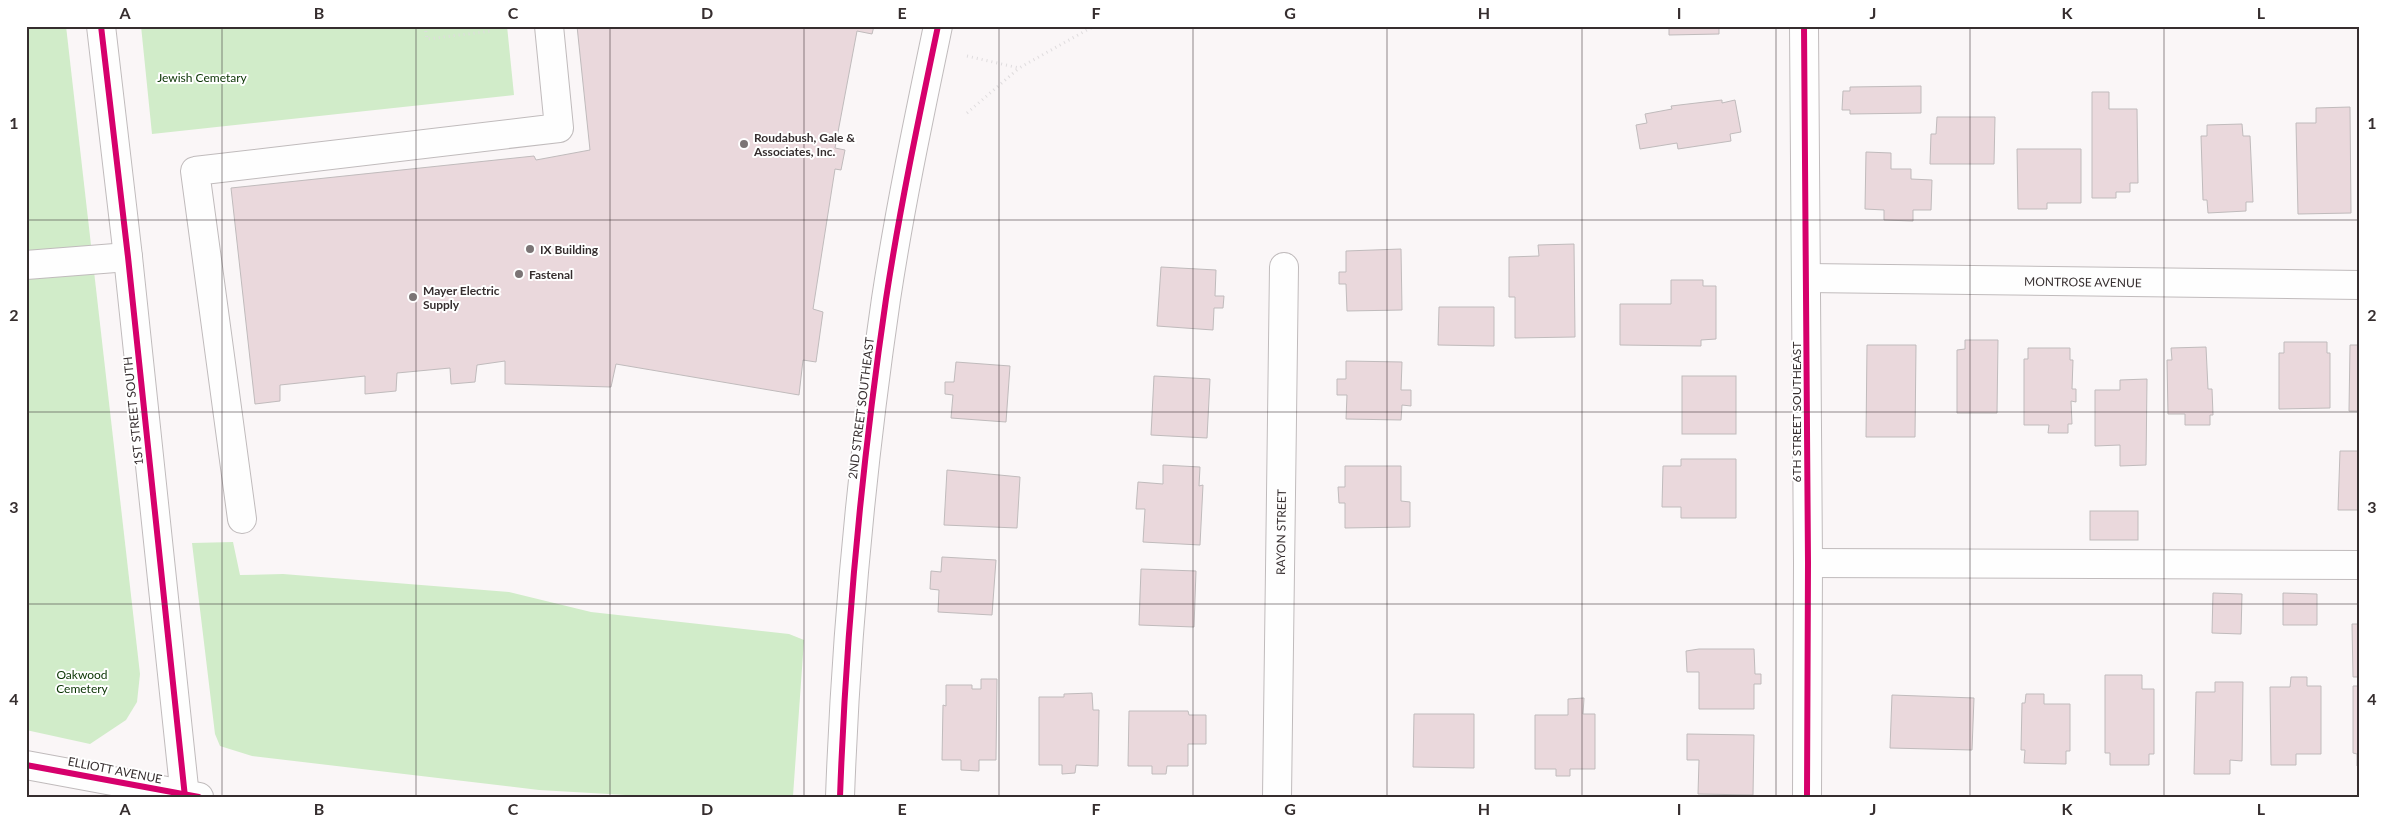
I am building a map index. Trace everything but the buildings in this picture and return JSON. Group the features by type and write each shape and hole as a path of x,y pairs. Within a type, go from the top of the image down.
{"street":[{"name":"1ST STREET SOUTH","path":"101,26 189,796"},
{"path":"242,519 195,171 559,128 549,26"},
{"name":"2ND STREET SOUTHEAST","path":"840,797 843,728 859,519 886,299 916,129 938,26"},
{"name":"6TH STREET SOUTHEAST","path":"1804,26 1807,278 1807,797"},
{"path":"26,265 128,257"},
{"name":"RAYON STREET","path":"1277,797 1284,267"},
{"name":"MONTROSE AVENUE","path":"1807,278 2360,284"},
{"path":"1808,563 2360,565"},
{"name":"ELLIOTT AVENUE","path":"26,765 189,796"}],"path":[{"path":"425,26 427,39 492,31"},
{"path":"966,113 1019,68 1094,26"},
{"path":"967,56 1019,68"}],"green space":[{"name":"Oakwood Cemetery","path":"26,26 66,26 140,674 137,702 126,720 90,744 26,730"},
{"name":"Jewish Cemetary","path":"141,26 507,26 514,95 152,134"},
{"path":"233,542 240,575 283,574 509,592 591,612 789,634 804,640 793,796 660,797 539,790 252,756 220,746 215,734 192,543"}],"cycle path":[{"path":"101,26 128,257 185,797"},
{"path":"840,797 846,672 856,547 877,361 897,230 938,26"},
{"path":"1804,26 1808,563 1807,797"},
{"path":"26,765 199,797"}],"place":[{"name":"Roudabush, Gale & Associates, Inc.","path":"744,144"},
{"name":"IX Building","path":"530,249"},
{"name":"Fastenal","path":"519,274"},
{"name":"Mayer Electric Supply","path":"413,297"}]}
